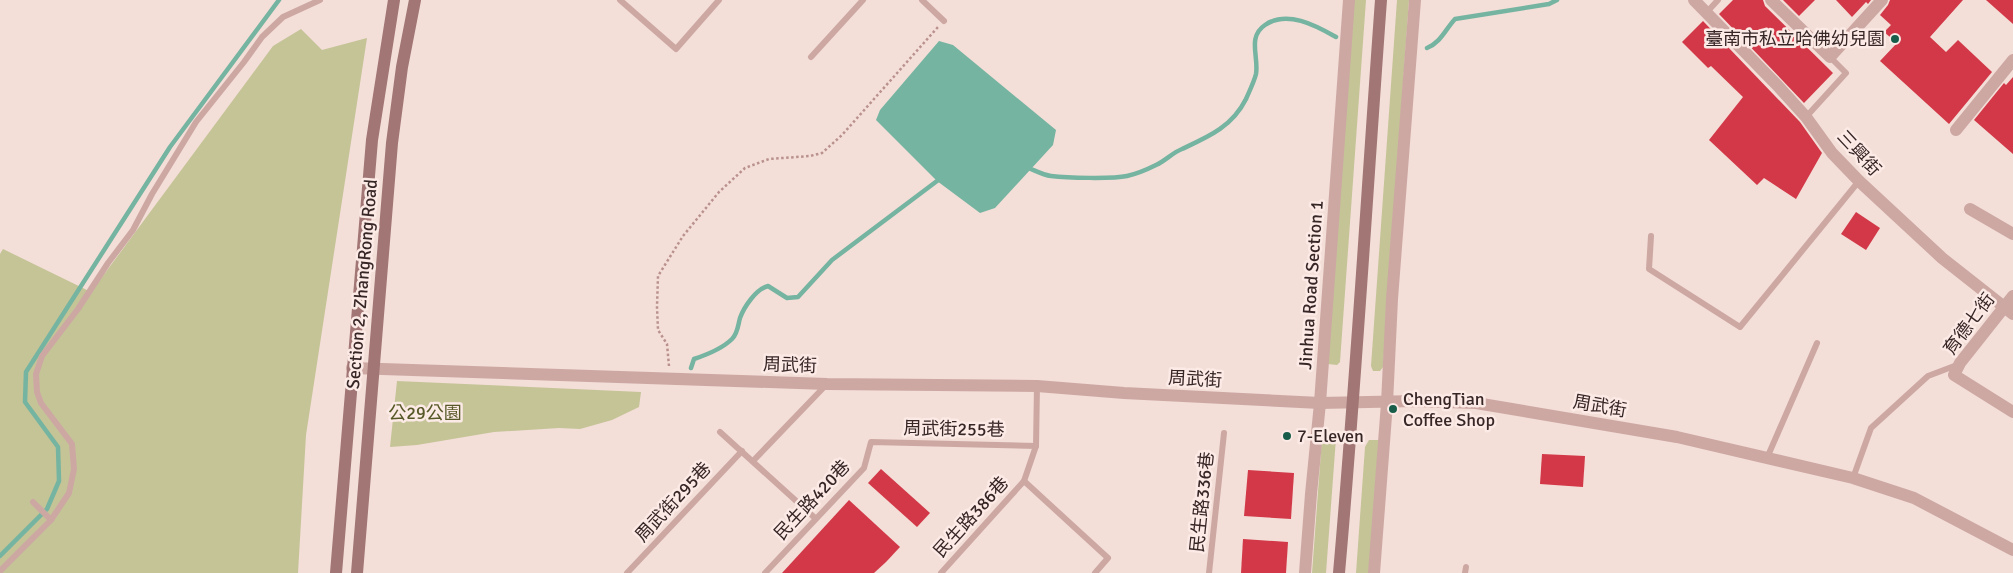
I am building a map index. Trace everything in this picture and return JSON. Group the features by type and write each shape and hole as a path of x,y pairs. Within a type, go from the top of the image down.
{"main road":[{"name":"Section 2, ZhangRong Road","path":"336,573 372,140 394,0"},
{"name":"Section 2, ZhangRong Road","path":"357,573 392,143 402,67 415,0"},
{"path":"1339,573 1354,401 1381,0"}],"street":[{"name":"Jinhua Road Section 1","path":"1305,573 1320,403 1349,0"},
{"path":"1374,573 1387,403 1392,299 1415,0"},
{"name":"三興街","path":"1694,0 1806,116 1832,153 1859,181 1942,258 2009,310"},
{"path":"1771,0 1830,57 1882,0"},
{"path":"1956,130 2013,61"},
{"path":"1970,209 2013,234"},
{"name":"育德七街","path":"1957,369 2009,310 2013,296"},
{"name":"周武街","path":"352,368 827,384 1037,386 1124,393 1320,403 1354,401 1476,403 1677,437 1853,478 1914,498 2013,550"},
{"path":"1957,369 2013,412"}],"lane":[{"path":"0,571 51,520 68,493 74,469 72,444 41,403 37,392 36,374 42,356 78,309 108,263 134,230 152,194 196,122 262,37 283,16 320,0"},
{"path":"620,0 676,48 719,0"},
{"path":"811,57 863,0"},
{"path":"922,0 944,21"},
{"path":"1707,12 1718,0"},
{"path":"1806,116 1846,73 1830,57"},
{"path":"1651,236 1649,269 1740,327 1859,181"},
{"path":"1767,458 1817,343"},
{"path":"1853,478 1871,428 1928,376 1957,369"},
{"path":"753,460 827,384"},
{"path":"1037,386 1036,446 1024,481 1108,558 1095,573"},
{"path":"720,432 815,518"},
{"name":"民生路336巷","path":"1209,573 1224,433"},
{"name":"周武街255巷","path":"871,442 1036,446"},
{"name":"民生路420巷","path":"766,573 815,518 864,468 871,442"},
{"name":"周武街295巷","path":"626,573 742,451"},
{"name":"民生路386巷","path":"941,573 1024,481"},
{"path":"33,502 51,520"}],"path":[{"path":"672,379 667,344 658,330 656,307 658,276 683,236 719,192 745,168 769,159 810,156 822,153 842,136 944,21"}],"green space":[{"path":"1353,0 1366,0 1340,362 1337,365 1328,364"},
{"path":"1397,0 1409,0 1383,367 1380,371 1373,371 1371,366"},
{"path":"301,29 322,50 367,38 306,435 298,573 0,573 0,254 3,249 91,292 273,46"},
{"name":"公29公園","path":"397,381 641,392 639,407 612,420 580,429 559,428 494,432 417,445 390,447"},
{"path":"1326,434 1333,434 1336,438 1326,573 1312,573 1322,438"},
{"path":"1369,440 1378,440 1380,442 1371,573 1356,573 1365,447"}],"shaded area":[{"path":"939,41 953,45 1056,130 1053,145 995,208 980,213 937,181 876,120 880,110"}],"building":[{"path":"1733,0 1763,0 1765,6 1833,73 1804,103 1719,14"},
{"path":"1783,0 1815,0 1799,16"},
{"path":"1836,0 1871,0 1868,4 1866,2 1852,17"},
{"path":"1890,0 1963,0 1930,37 1946,52 1958,40 1992,72 1949,124 1880,61 1897,43 1884,32 1891,25 1880,15"},
{"path":"1986,0 2013,0 2013,24"},
{"path":"1703,21 1800,122 1822,153 1796,199 1764,178 1757,185 1709,140 1743,97 1711,66 1708,68 1682,42"},
{"path":"2013,77 2013,154 1974,120 2004,83 2006,85"},
{"path":"1856,212 1880,228 1866,250 1841,234"},
{"path":"1542,454 1585,456 1583,487 1540,484"},
{"path":"881,469 930,513 917,527 868,483"},
{"path":"1248,470 1294,473 1291,519 1244,516"},
{"path":"849,500 900,547 874,573 782,573"},
{"path":"1243,539 1288,542 1286,573 1241,573"}],"waterway":[{"path":"0,556 47,509 59,481 58,447 25,402 26,372 170,147 279,0"},
{"path":"1427,48 1439,39 1455,19 1549,4 1557,0"},
{"path":"1026,167 1042,174 1078,178 1120,177 1146,170 1210,135 1234,117 1246,99 1255,77 1257,68 1256,35 1265,25 1282,19 1292,19 1310,24 1336,37"},
{"path":"691,368 694,359 719,348 734,337 744,309 759,291 768,286 787,298 798,297 832,260 941,178"}],"place":[{"name":"臺南市私立哈佛幼兒園","path":"1895,39"},
{"name":"ChengTian Coffee Shop","path":"1393,409"},
{"name":"7-Eleven","path":"1287,436"}]}
